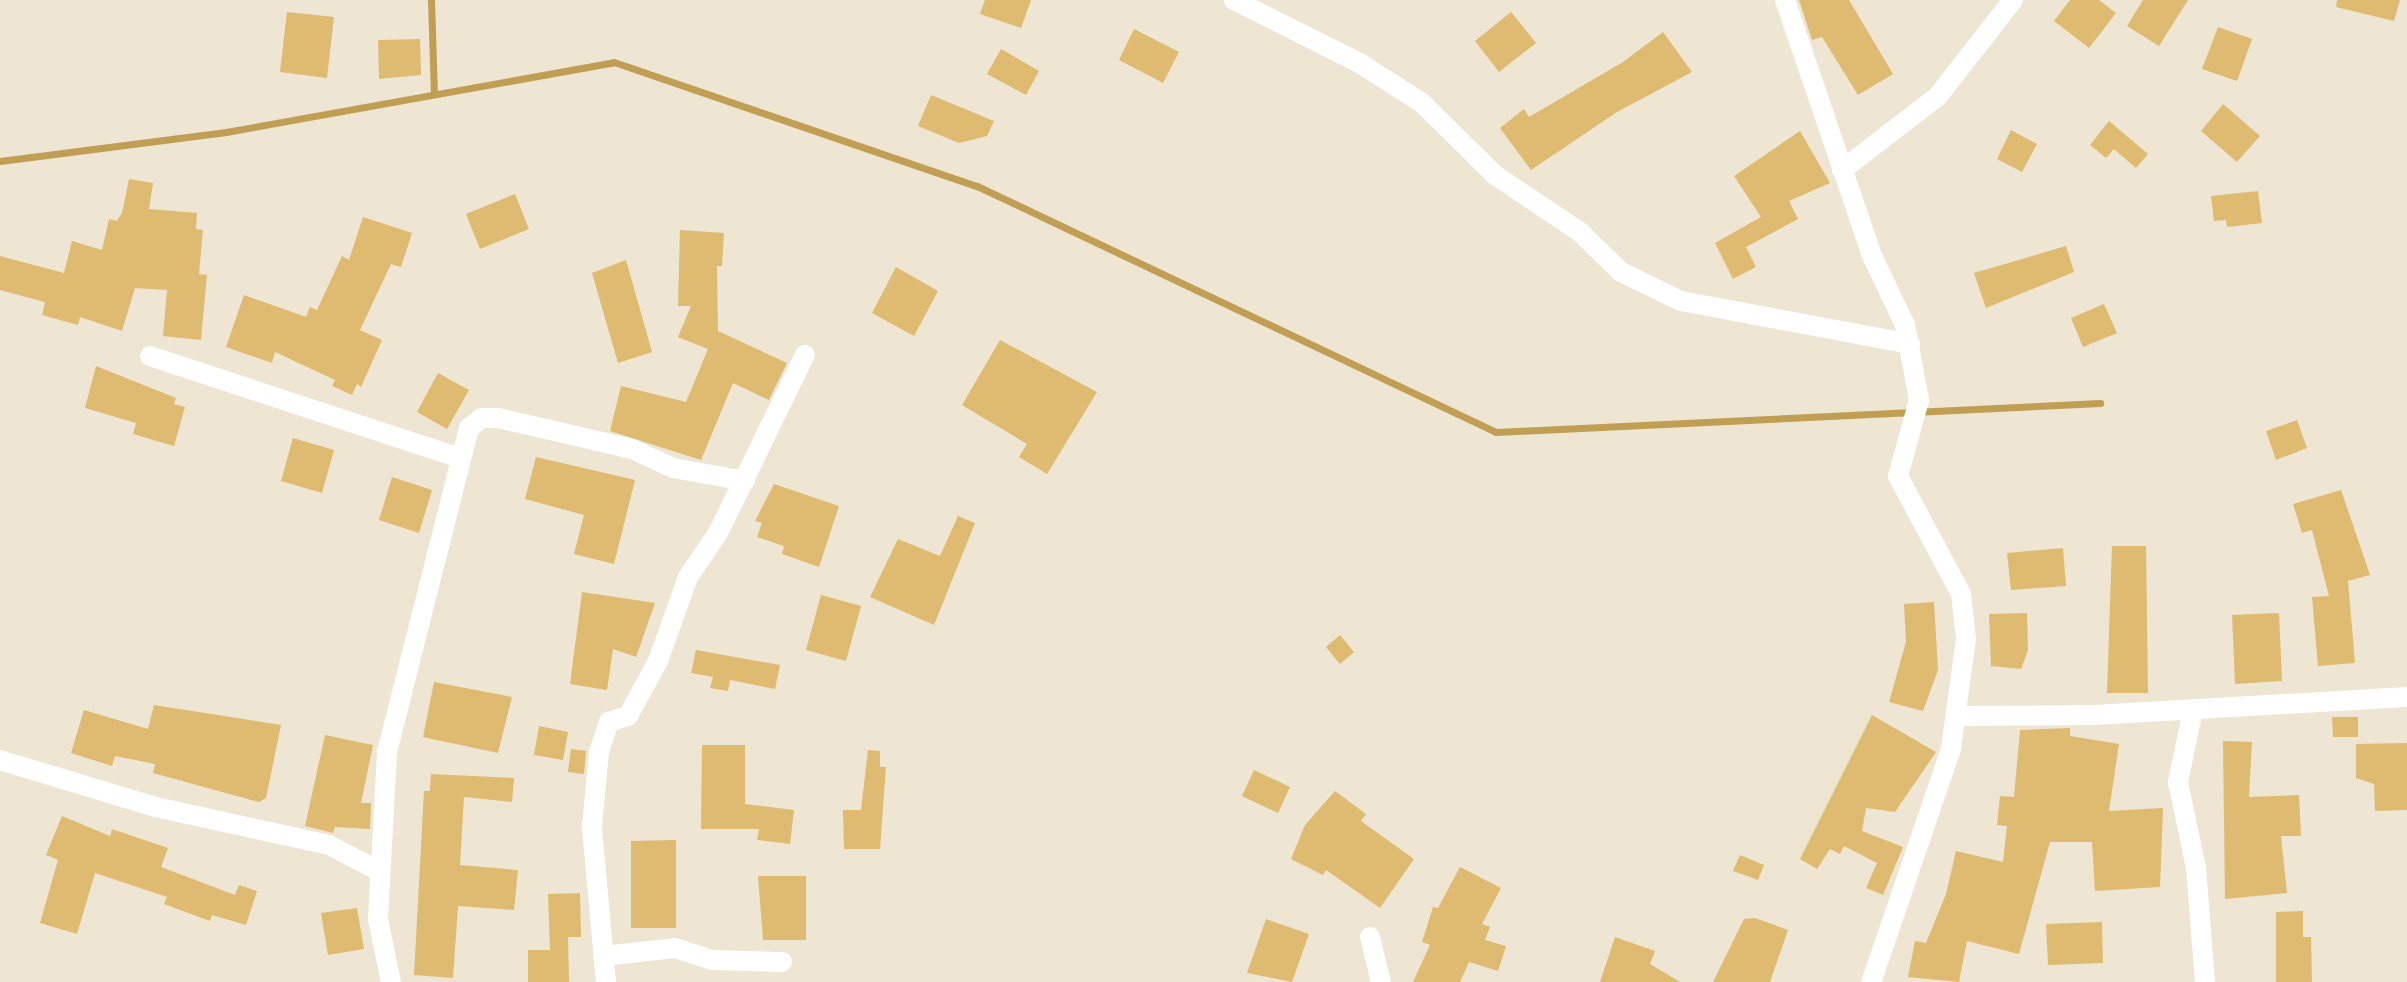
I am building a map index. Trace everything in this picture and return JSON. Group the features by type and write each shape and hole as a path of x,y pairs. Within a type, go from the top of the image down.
{"street":[{"path":"1234,0 1361,64 1422,103 1495,175 1580,232 1621,272 1681,301 1910,344"},
{"path":"1785,0 1842,170 1910,344 1919,400 1898,476 1961,594 1966,639 1951,749 1871,982"},
{"path":"1842,170 1938,96 2013,0"},
{"path":"606,982 592,827 599,752 609,722 628,716 658,661 688,577 745,481 805,355"},
{"path":"150,356 457,457"},
{"path":"391,982 378,919 392,721 457,457 475,422 498,418 745,481"},
{"path":"1957,716 2193,710 2407,697"},
{"path":"2193,710 2178,782 2196,868 2205,982"},
{"path":"0,760 156,807 329,845 379,871"},
{"path":"1370,937 1381,982"},
{"path":"603,956 675,948 711,960 782,962"}],"building":[{"path":"985,0 1031,0 1021,28 980,14"},
{"path":"1799,0 1849,0 1893,74 1858,95 1822,37 1812,40"},
{"path":"2070,0 2099,0 2116,13 2089,48 2054,21"},
{"path":"2143,0 2188,0 2159,46 2127,26"},
{"path":"2337,0 2400,0 2394,21 2336,7"},
{"path":"287,12 334,17 327,78 280,72"},
{"path":"1511,12 1536,43 1499,72 1475,41"},
{"path":"2218,27 2252,39 2237,81 2202,69"},
{"path":"1134,29 1179,52 1163,83 1119,60"},
{"path":"1663,32 1692,72 1617,112 1531,170 1500,128 1524,109 1529,117 1623,62"},
{"path":"420,39 421,75 379,79 378,40"},
{"path":"1001,49 1039,71 1026,95 987,74"},
{"path":"931,95 994,121 987,136 959,143 918,126"},
{"path":"2223,104 2260,136 2237,162 2201,131"},
{"path":"2109,121 2148,154 2136,168 2114,149 2106,158 2090,145"},
{"path":"2011,130 2037,144 2022,172 1997,159"},
{"path":"1800,131 1830,183 1789,201 1798,219 1746,247 1756,267 1733,279 1715,243 1761,217 1734,176"},
{"path":"129,179 153,183 149,209 197,213 196,229 203,230 199,274 207,275 201,340 163,336 167,290 135,288 122,331 80,317 78,325 42,315 45,302 0,290 0,256 64,273 72,241 102,250 109,219 117,221 122,213"},
{"path":"2258,191 2262,223 2227,227 2226,220 2214,221 2211,196"},
{"path":"515,194 529,229 480,249 466,214"},
{"path":"363,217 412,233 401,267 391,264 360,330 382,340 361,387 357,384 352,395 332,386 335,380 275,352 272,363 226,347 244,295 306,317 310,307 317,310 342,256 349,260"},
{"path":"680,230 724,233 722,266 717,266 718,331 787,363 769,400 733,383 701,460 610,431 621,386 686,402 708,349 678,337 691,306 678,306"},
{"path":"2066,246 2074,272 1986,308 1974,273"},
{"path":"626,260 652,352 618,363 592,273"},
{"path":"896,267 938,291 914,336 872,313"},
{"path":"2104,304 2117,333 2083,347 2071,318"},
{"path":"1000,340 1097,392 1047,474 1019,457 1027,444 962,405"},
{"path":"96,366 176,398 174,404 185,407 174,446 133,434 136,423 85,408"},
{"path":"438,373 469,390 447,429 417,412"},
{"path":"2297,420 2307,448 2276,460 2266,431"},
{"path":"293,438 334,450 322,493 281,481"},
{"path":"536,457 635,480 614,564 574,554 584,515 525,499"},
{"path":"392,477 432,490 419,533 379,520"},
{"path":"774,484 839,506 819,567 782,554 784,546 757,537 762,523 755,521"},
{"path":"2341,490 2370,575 2348,581 2355,663 2318,666 2312,597 2329,596 2312,530 2302,533 2293,504"},
{"path":"958,516 975,523 934,625 870,597 898,539 940,556"},
{"path":"2112,546 2146,546 2148,693 2107,693"},
{"path":"2063,548 2066,586 2011,590 2007,553"},
{"path":"582,592 655,603 636,657 613,649 607,690 570,684"},
{"path":"821,595 861,606 846,661 806,650"},
{"path":"1934,602 1938,670 1923,711 1889,702 1906,642 1904,604"},
{"path":"2027,613 2028,650 2021,669 1991,666 1989,614"},
{"path":"2279,613 2282,681 2235,684 2232,615"},
{"path":"1340,635 1354,652 1340,664 1326,647"},
{"path":"696,650 780,665 775,689 730,680 728,691 710,688 713,677 691,673"},
{"path":"434,682 512,697 498,753 423,737"},
{"path":"154,705 281,725 266,798 259,802 153,773 155,764 115,756 112,766 71,753 84,710 148,729"},
{"path":"1872,715 1936,752 1895,812 1866,808 1862,831 1903,847 1883,895 1866,888 1877,863 1844,846 1840,854 1830,849 1817,869 1800,859"},
{"path":"2332,717 2358,717 2358,737 2333,737"},
{"path":"539,726 568,732 563,760 534,755"},
{"path":"2070,728 2070,736 2119,744 2109,811 2163,808 2160,887 2095,891 2092,842 2050,842 2019,954 1967,941 1959,982 1908,977 1915,941 1926,943 1946,894 1956,851 2003,862 2007,826 1997,825 2000,796 2014,797 2020,730"},
{"path":"325,735 373,745 361,803 371,803 370,829 335,827 333,833 305,826"},
{"path":"2223,741 2252,742 2249,797 2299,795 2301,836 2281,836 2287,893 2225,899"},
{"path":"2407,743 2407,810 2375,811 2374,784 2356,778 2356,744"},
{"path":"702,745 745,745 745,804 794,810 790,844 757,840 759,829 701,829"},
{"path":"571,749 586,751 584,774 568,772"},
{"path":"868,750 880,751 880,767 886,767 880,849 844,849 843,810 861,810"},
{"path":"1254,770 1290,787 1278,813 1242,796"},
{"path":"431,774 514,778 512,802 464,797 460,865 518,870 514,910 458,906 453,978 414,975 424,791 430,791"},
{"path":"1335,791 1366,814 1361,821 1414,859 1380,908 1326,870 1323,875 1291,859 1305,825"},
{"path":"62,816 110,836 112,829 168,848 161,867 235,895 239,885 257,891 246,925 212,915 210,921 164,904 167,897 95,873 77,934 40,923 58,860 46,855"},
{"path":"676,840 676,928 631,928 631,841"},
{"path":"1740,855 1764,865 1758,880 1733,871"},
{"path":"1460,867 1501,888 1482,924 1490,927 1485,940 1506,946 1498,971 1469,962 1460,982 1413,982 1430,945 1422,942 1433,907 1438,908"},
{"path":"758,876 806,876 806,940 763,940"},
{"path":"580,893 581,937 568,937 569,982 528,982 528,950 550,950 548,894"},
{"path":"357,908 364,949 328,955 321,913"},
{"path":"2303,911 2303,937 2311,937 2312,982 2276,982 2276,912"},
{"path":"1755,918 1788,930 1770,982 1713,982 1744,919"},
{"path":"1266,919 1309,934 1292,982 1247,973"},
{"path":"2102,922 2103,963 2048,965 2046,924"},
{"path":"1615,937 1655,951 1650,964 1680,982 1600,982"}],"waterway":[{"path":"431,0 434,94"},
{"path":"0,161 226,132 614,62 977,186 1496,432 2100,403"}]}
